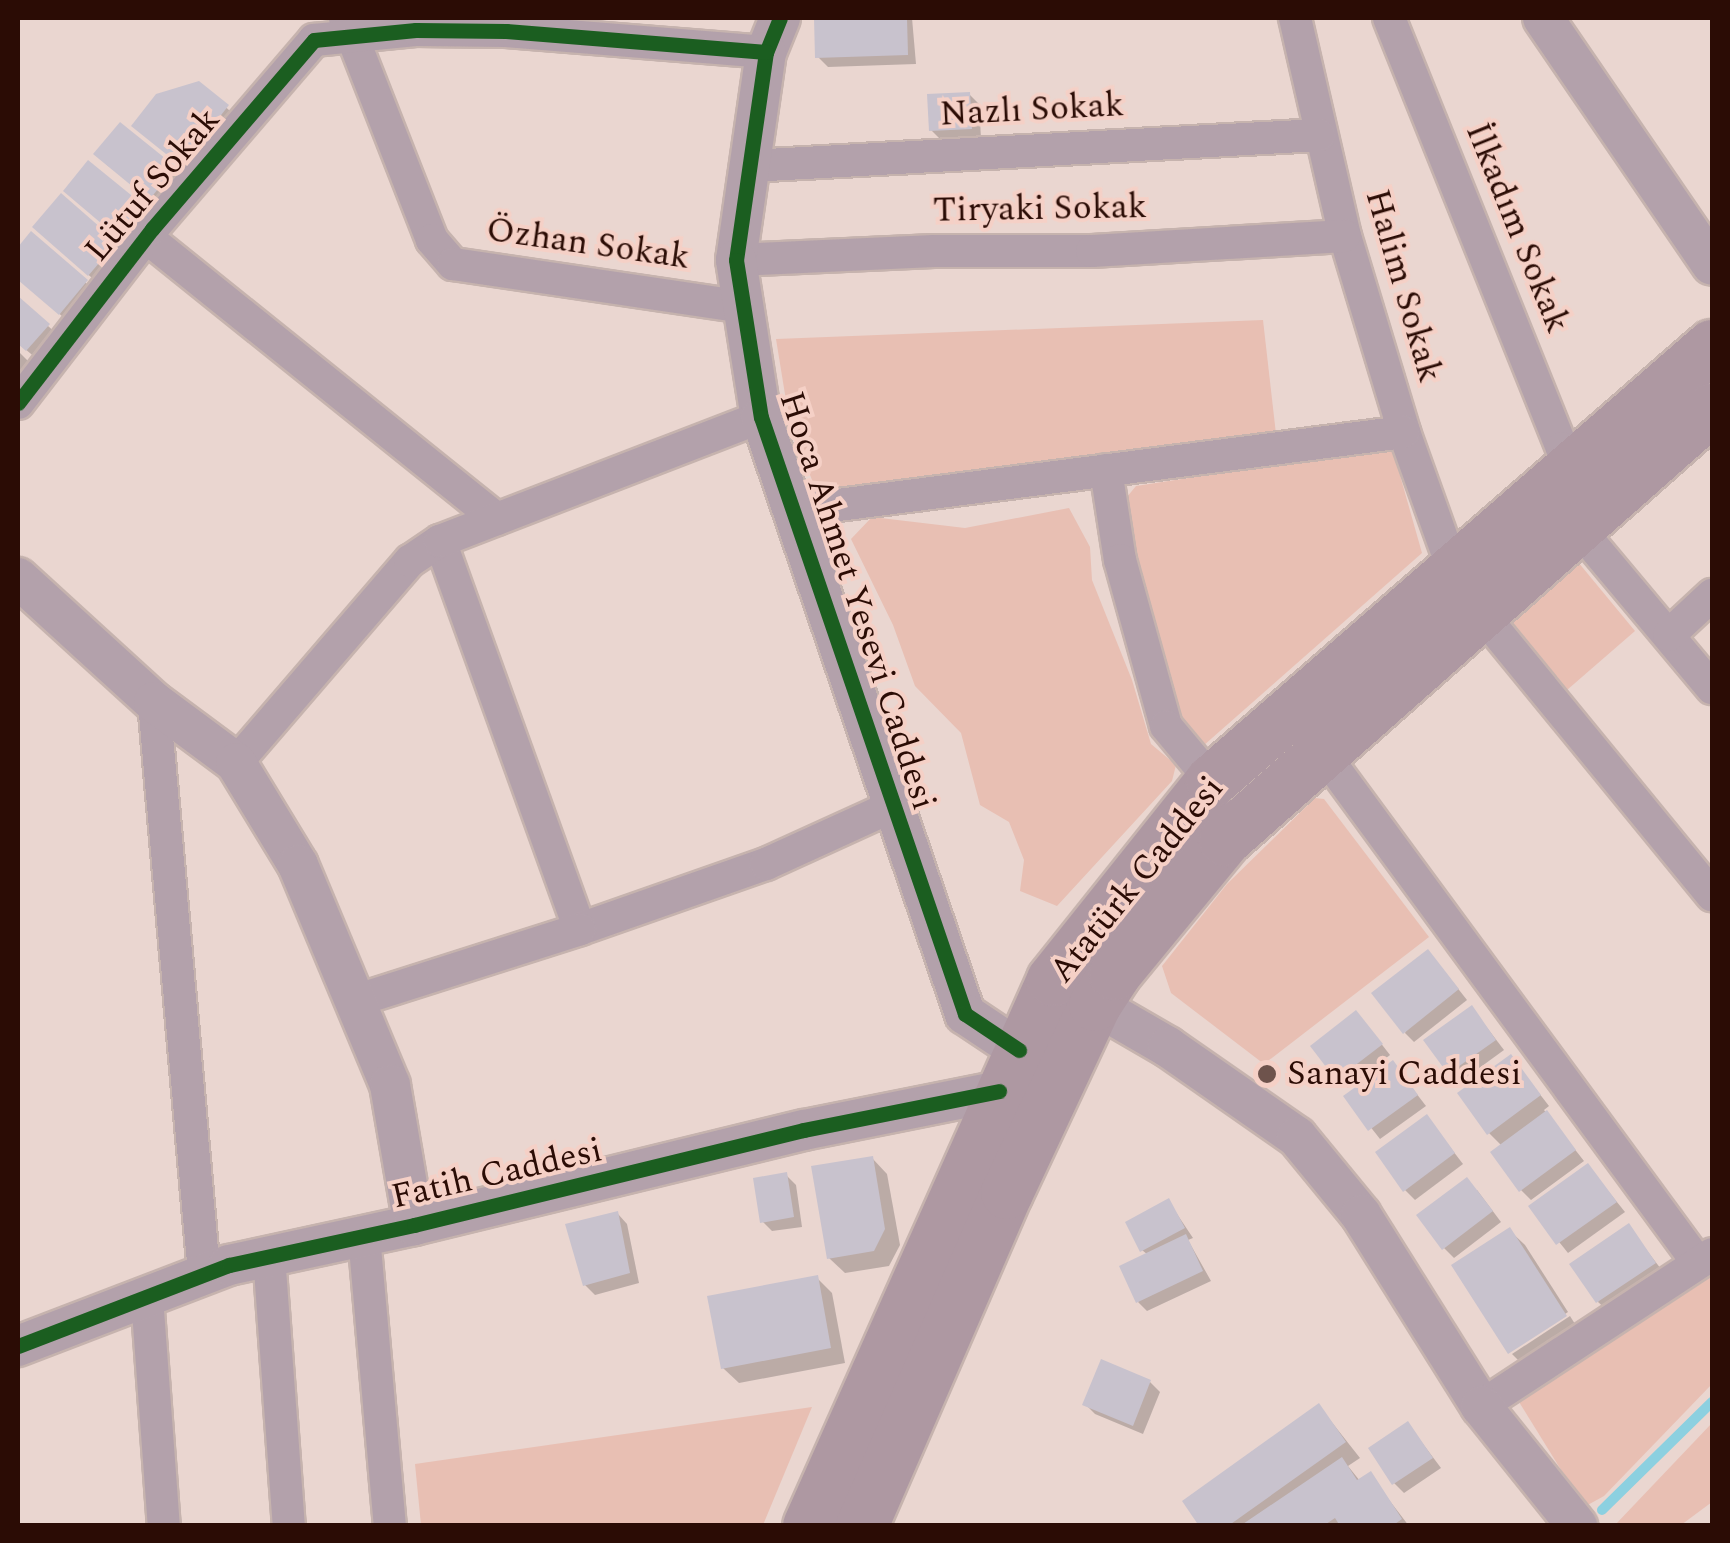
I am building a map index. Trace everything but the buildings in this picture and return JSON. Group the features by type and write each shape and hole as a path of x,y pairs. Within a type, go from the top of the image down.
{"main road":[{"name":"Atatürk Caddesi","path":"809,1526 1009,1070 1074,992 1212,781 1467,592 1578,464 1712,346"},
{"path":"862,1526 1007,1193 1074,992 1225,840 1323,753 1467,592 1578,528 1712,408"}],"street":[{"name":"Halim Sokak","path":"1295,18 1345,236 1404,432 1467,592 1712,895"},
{"name":"İlkadım Sokak","path":"1389,18 1562,448 1578,464"},
{"path":"1544,18 1712,265"},
{"name":"Lütuf Sokak","path":"18,403 146,237 314,40 349,27 773,35"},
{"name":"Özhan Sokak","path":"349,27 432,240 453,264 743,307"},
{"name":"Hoca Ahmet Yesevi Caddesi","path":"773,35 748,166 736,260 760,417 890,807 965,1014 1009,1070"},
{"name":"Nazlı Sokak","path":"748,166 1319,135"},
{"name":"Tiryaki Sokak","path":"736,260 934,251 1074,252 1345,236"},
{"path":"146,237 496,520"},
{"path":"236,763 410,562 440,541 760,417"},
{"path":"792,511 1404,432"},
{"path":"1106,470 1120,560 1166,726 1212,781"},
{"path":"1578,528 1712,688"},
{"path":"440,541 580,929"},
{"path":"18,578 154,702 236,763 298,865 390,1085 414,1225"},
{"path":"1669,635 1712,595"},
{"path":"154,702 204,1274"},
{"path":"1323,753 1705,1258 1481,1406"},
{"path":"355,1002 766,864 890,807"},
{"path":"1074,992 1168,1047 1298,1138 1360,1215 1481,1406 1577,1526"},
{"name":"Fatih Caddesi","path":"18,1346 204,1274 804,1130 1009,1070"},
{"path":"364,1236 390,1526"},
{"path":"270,1256 289,1526"},
{"path":"147,1297 164,1526"}],"shaded area":[{"path":"1263,320 1276,434 818,495 790,425 776,339"},
{"path":"1392,447 1422,553 1203,746 1178,722 1122,503 1136,486"},
{"path":"1069,508 1090,547 1092,580 1132,680 1151,744 1176,765 1172,781 1057,906 1020,891 1024,860 1009,822 980,805 961,733 915,686 893,625 851,539 872,517 965,528"},
{"path":"1578,562 1635,631 1567,690 1508,620"},
{"path":"1315,798 1324,799 1429,937 1264,1064 1171,993 1162,966 1227,884"},
{"path":"1712,1276 1712,1384 1604,1496 1584,1507 1519,1402"},
{"path":"812,1407 763,1525 421,1525 415,1464"},
{"path":"1712,1423 1712,1502 1681,1525 1615,1525"}],"waterway":[{"path":"1602,1510 1712,1402"}],"cycle path":[{"path":"780,18 766,52 736,260 761,417 965,1014 1019,1050"},
{"path":"18,403 152,229 314,40 416,30 506,31 766,52"},
{"path":"18,1346 229,1265 414,1225 804,1130 999,1091"}],"place":[{"name":"Sanayi Caddesi","path":"1267,1074"}]}
